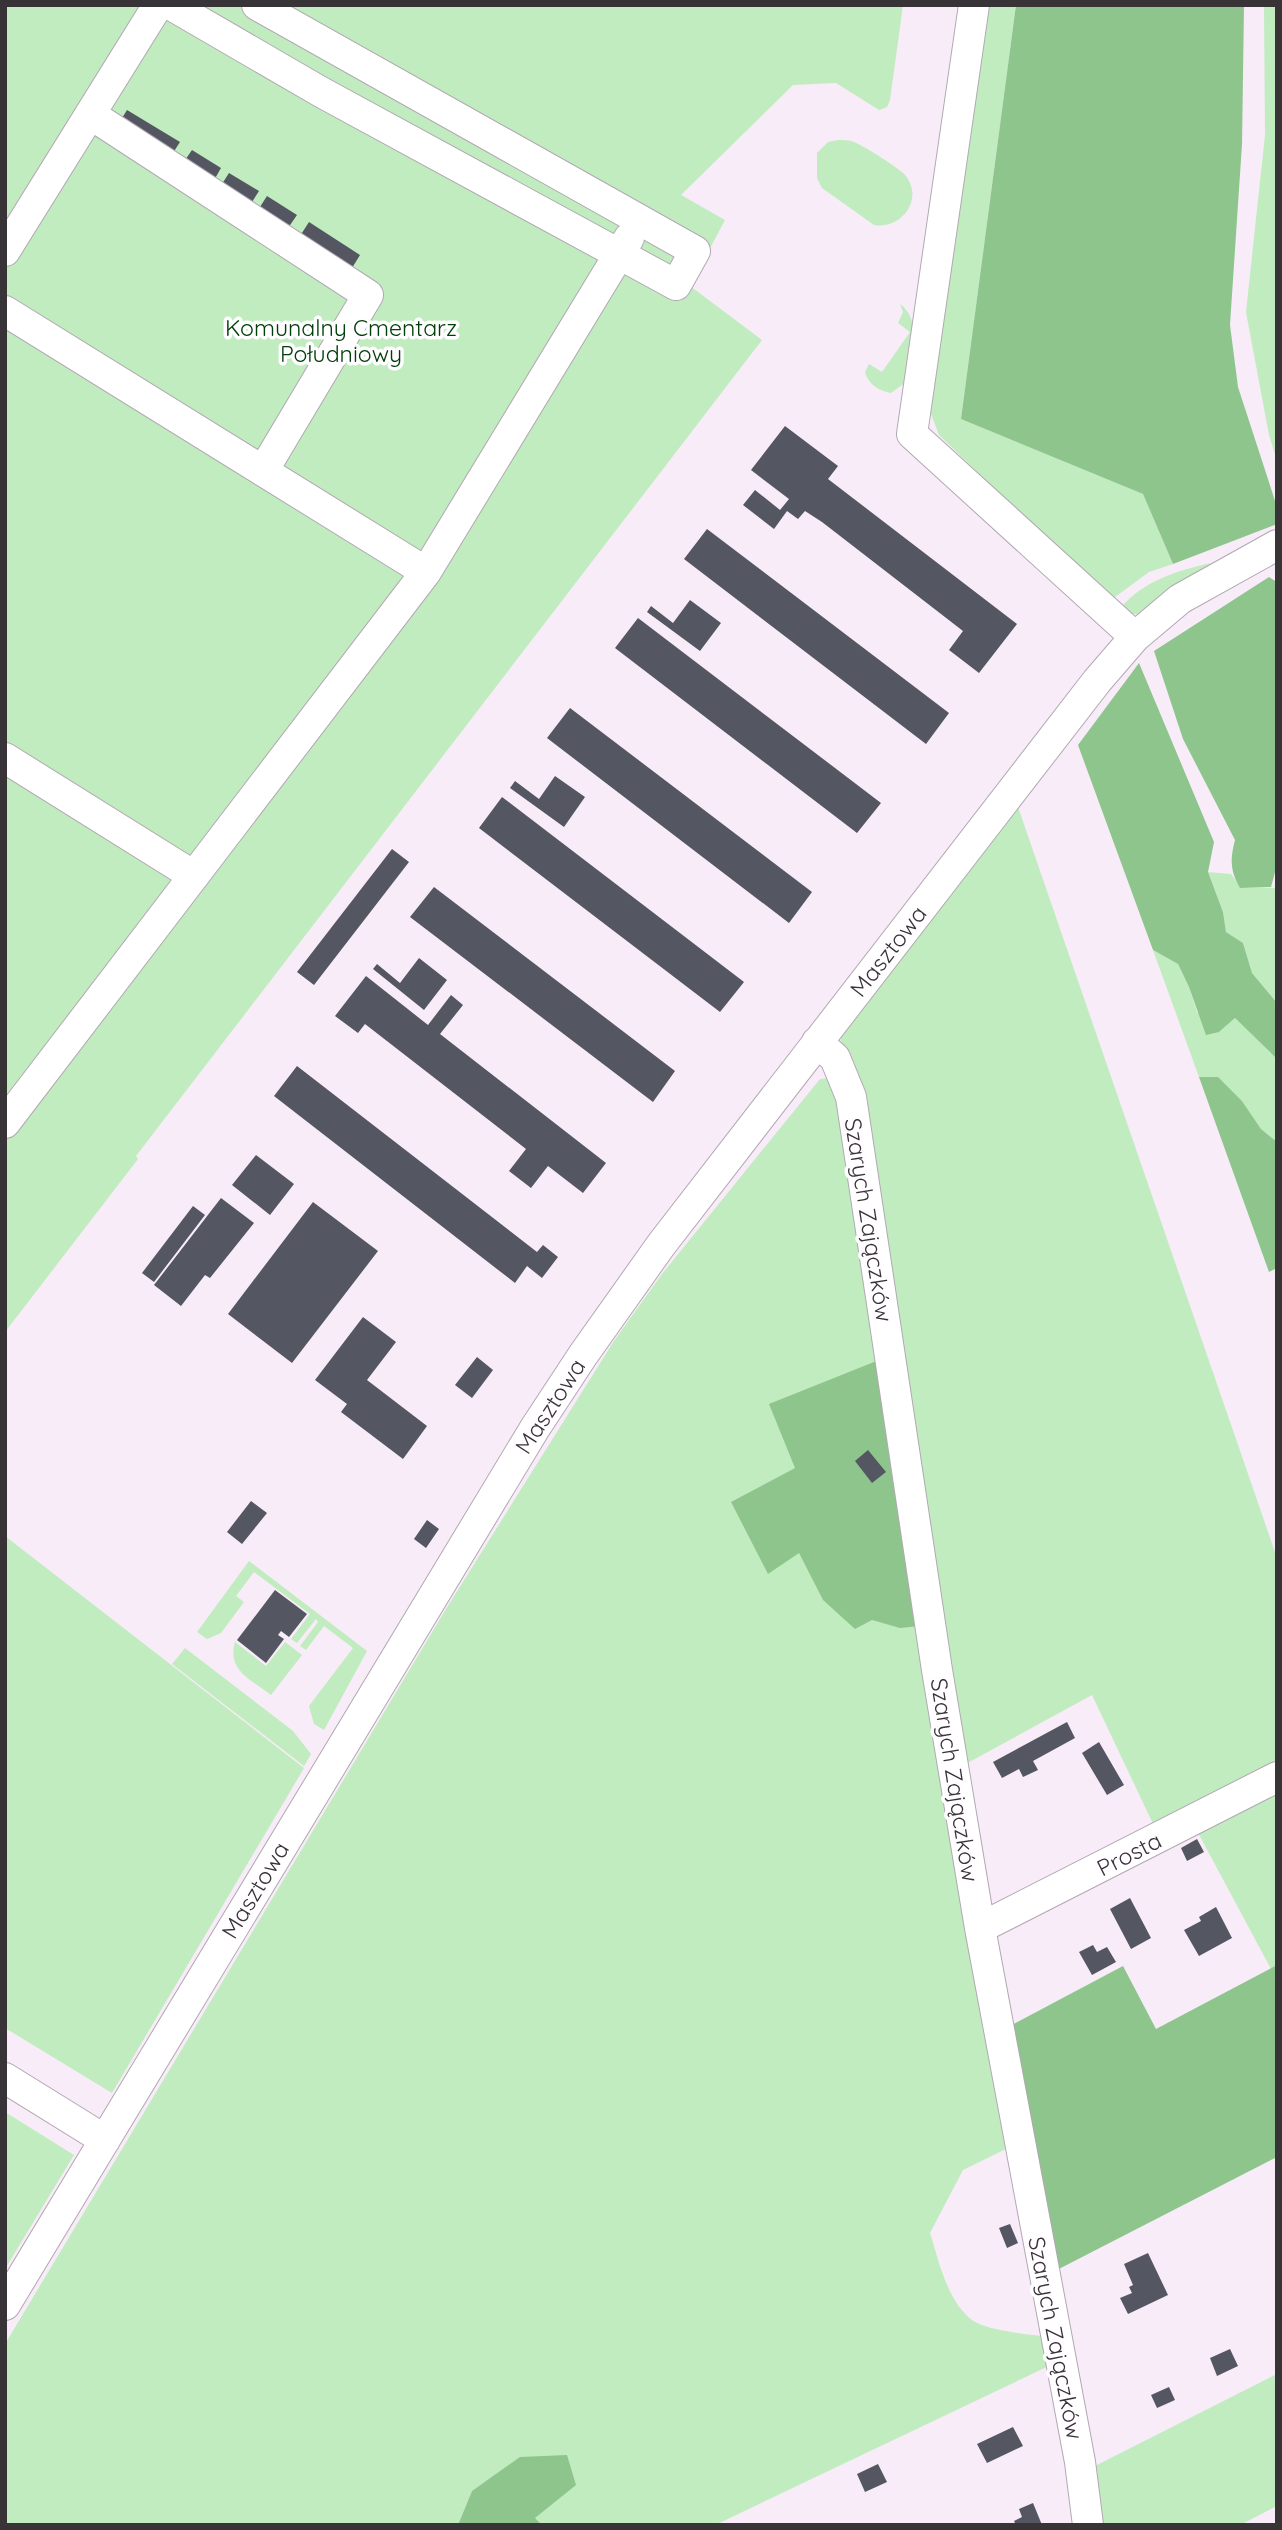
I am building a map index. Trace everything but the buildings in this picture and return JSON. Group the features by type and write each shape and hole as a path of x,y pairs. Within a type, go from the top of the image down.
{"street":[{"path":"5,251 158,5"},
{"path":"172,5 321,92 676,285 695,251 257,5"},
{"path":"974,5 912,434 1135,637"},
{"path":"90,114 368,295 262,471"},
{"path":"5,1123 426,572 639,219"},
{"path":"5,311 426,572"},
{"name":"Masztowa","path":"5,2305 562,1386 660,1245 1097,681 1135,637 1171,606 1202,585 1277,545"},
{"path":"5,758 194,876"},
{"name":"Szarych Zajączków","path":"817,1042 835,1058 851,1097 937,1670 980,1928 1080,2462 1088,2525"},
{"name":"Prosta","path":"980,1928 1277,1777"},
{"path":"5,2078 106,2140"}],"green space":[{"name":"Komunalny Cmentarz Południowy","path":"5,5 903,5 887,107 879,110 836,83 793,85 681,195 725,220 690,286 762,340 136,1156 138,1159 5,1332"},
{"path":"986,5 1016,5 961,419 1143,494 1173,564 1149,572 1111,600 939,435 928,406"},
{"path":"1016,5 1244,5 1242,144 1230,325 1238,387 1277,507 1277,524 1173,564 1143,494 961,419"},
{"path":"1264,5 1277,5 1277,461 1269,435 1246,312 1265,135"},
{"path":"838,140 859,144 905,175 911,184 912,194 911,203 901,218 893,223 874,225 822,188 817,178 817,153 828,142"},
{"path":"900,304 912,320 914,340 906,382 891,393 875,386 865,372 869,364 882,372 910,332 898,323 903,312"},
{"path":"1211,563 1139,614 1131,614 1121,607 1151,583 1186,569"},
{"path":"1269,577 1277,582 1277,865 1271,887 1240,888 1232,865 1235,840 1183,739 1154,651"},
{"path":"1139,663 1214,842 1208,872 1223,912 1226,932 1243,943 1252,973 1277,1003 1277,1059 1235,1018 1219,1032 1206,1035 1178,964 1153,950 1078,745"},
{"path":"1018,807 1277,1558 1277,1765 1156,1830 1092,1695 962,1766 840,1051 841,1037 854,1018"},
{"path":"1208,872 1231,874 1241,888 1277,888 1277,1003 1252,973 1243,943 1226,932 1223,912"},
{"path":"1153,950 1178,964 1197,1012 1219,1032 1235,1018 1277,1059 1277,1142 1261,1129 1242,1101 1218,1078 1199,1077"},
{"path":"1199,1077 1218,1077 1242,1101 1261,1129 1277,1142 1277,1268 1269,1272"},
{"path":"829,1078 843,1101 879,1360 795,1468 732,1502 799,1552 823,1600 882,1623 920,1626 1010,2147 963,2170 930,2233 950,2292 963,2312 972,2320 988,2327 1051,2337 1053,2364 715,2525 542,2525 534,2518 472,2491 458,2525 5,2525 5,2344 446,1609 614,1341 662,1274 820,1079"},
{"path":"879,1360 920,1626 900,1628 872,1620 855,1629 823,1600 799,1553 768,1574 731,1502 795,1468 769,1404"},
{"path":"5,1536 304,1768 112,2093 5,2028"},
{"path":"249,1561 367,1651 324,1730 314,1724 309,1706 353,1648 324,1626 306,1650 300,1646 318,1622 316,1619 297,1643 291,1639 310,1614 254,1572 236,1596 244,1602 221,1633 207,1639 197,1632"},
{"path":"235,1642 266,1666 285,1642 302,1655 271,1695 242,1673 234,1660"},
{"path":"185,1648 293,1731 311,1754 304,1766 172,1664"},
{"path":"1277,1786 1277,1965 1271,1969 1196,1829"},
{"path":"1277,1965 1277,2157 1051,2273 1006,2028 1123,1966 1156,2029"},
{"path":"5,2112 74,2155 5,2269"},
{"path":"1277,2374 1277,2506 1240,2525 1095,2525 1085,2471"},
{"path":"567,2455 576,2485 535,2518 542,2525 458,2525 472,2491 520,2457"}]}
